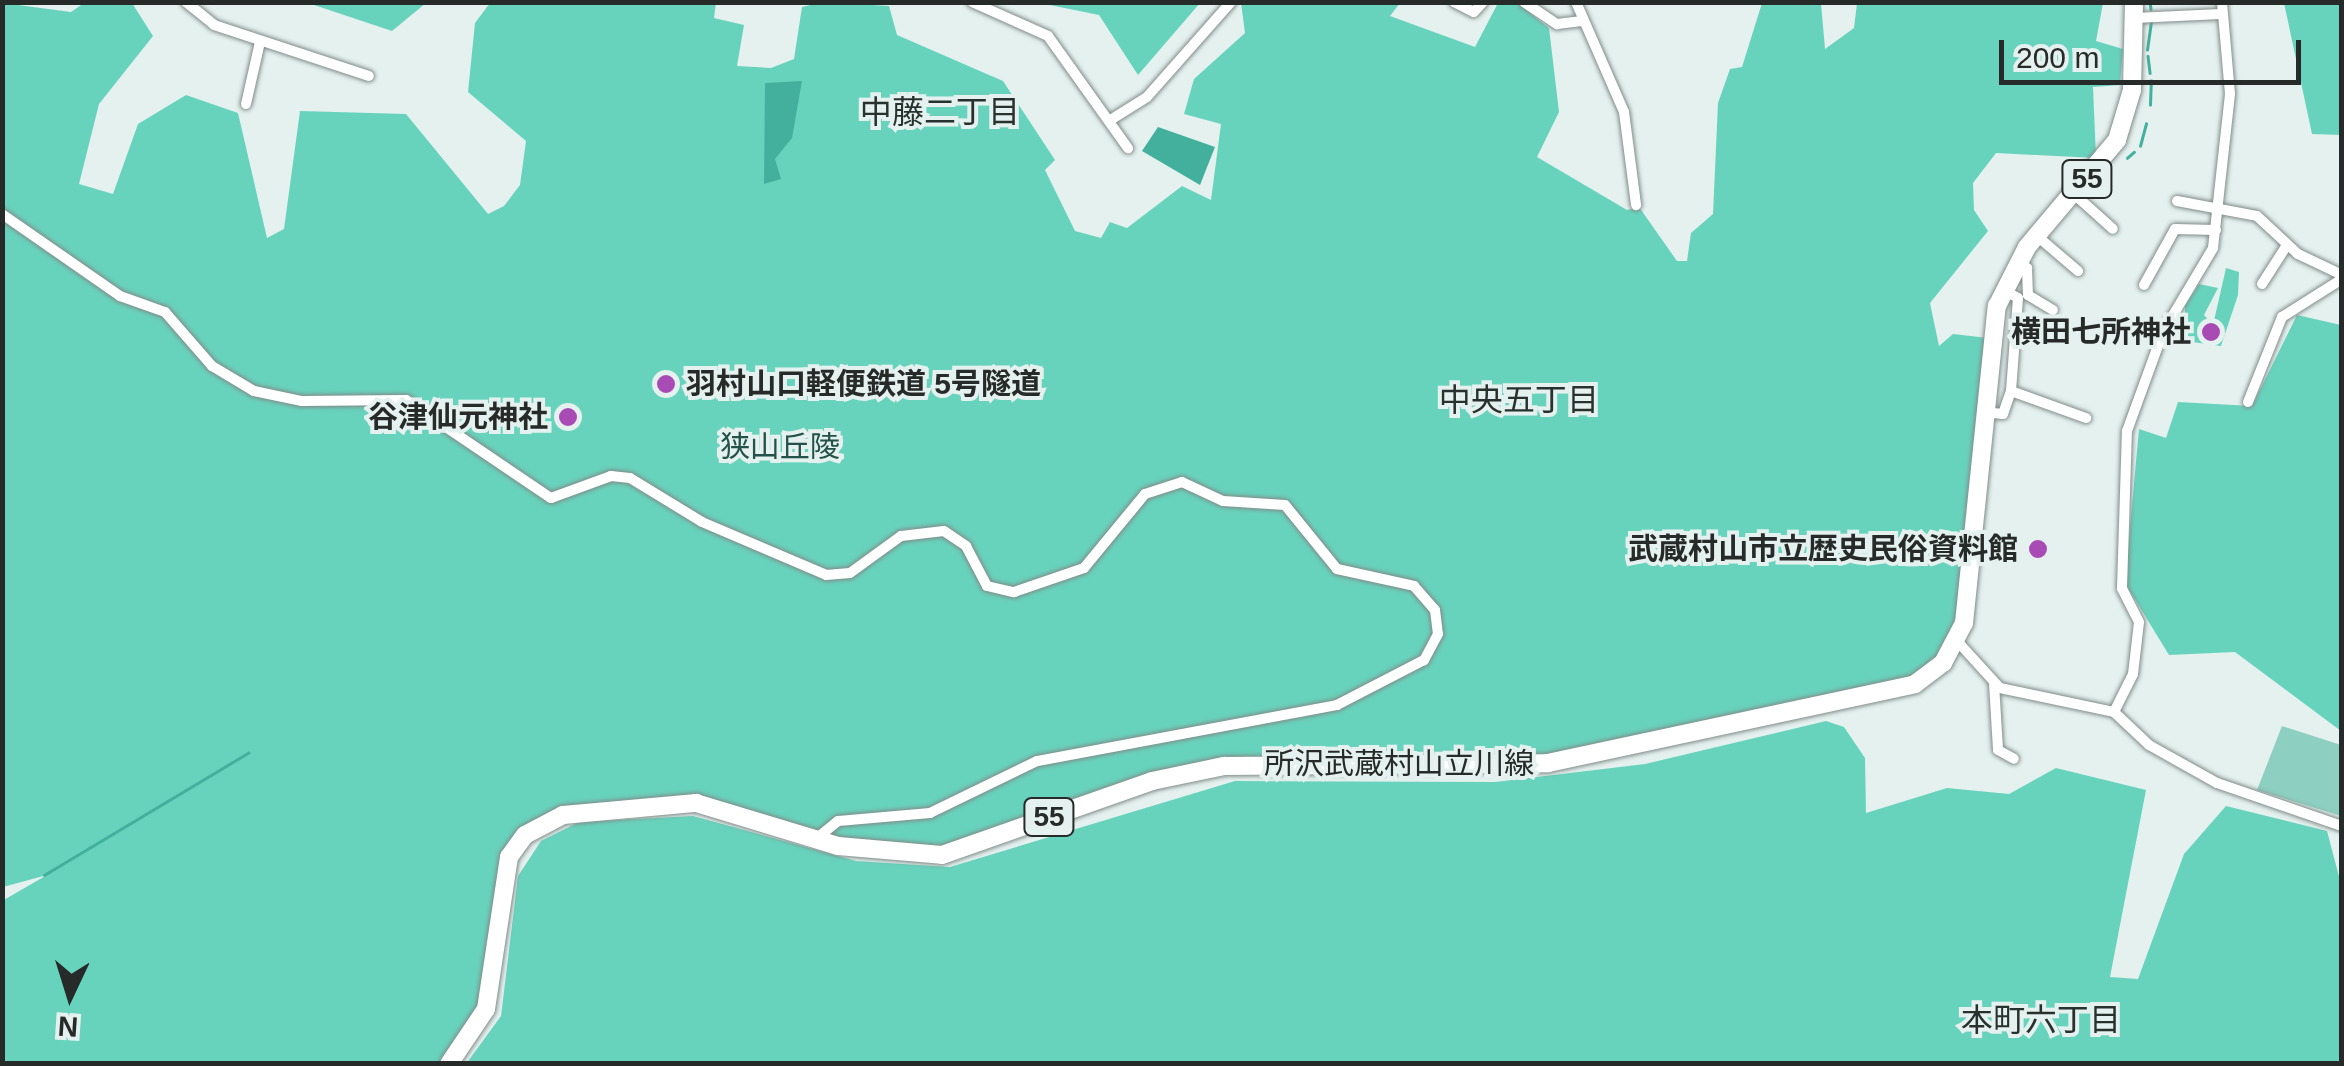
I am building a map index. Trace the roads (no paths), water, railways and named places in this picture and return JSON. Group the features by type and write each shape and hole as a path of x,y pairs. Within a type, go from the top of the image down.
{"main road":[{"name":"55","path":"1958,642 1981,412 2004,290 2018,262 2074,194 2128,116 2134,10"},
{"name":"所沢武蔵村山立川線","path":"449,1064 486,1009 501,876 542,823 591,810 696,803 815,840 896,854 968,850 1152,781 1224,766 1548,764 1915,684 1958,642"}],"street":[{"path":"186,2 260,42 369,76"},
{"path":"972,2 1048,36 1112,119 1128,148"},
{"path":"1112,119 1147,97 1231,2"},
{"path":"1454,2 1474,12 1483,2"},
{"path":"1524,2 1557,24 1580,21"},
{"path":"1576,2 1580,21 1624,112 1636,205"},
{"path":"2114,712 2133,674 2139,622 2122,588 2128,432 2156,350 2209,260 2219,208 2230,94 2222,8 2134,10"},
{"path":"246,104 260,42"},
{"path":"2074,194 2114,229"},
{"path":"2177,201 2257,216 2286,245 2342,277 2282,316 2248,402"},
{"path":"2,214 120,296 165,312 212,366 254,391 410,402 551,498 624,477 826,575 850,573 901,536 944,531 966,546 987,586 1014,592 1084,568 1146,494 1182,482 1223,500 1285,505 1337,569 1414,586 1435,610 1438,634 1424,660 1337,705 1037,761 930,813 838,821 815,840"},
{"path":"2144,285 2180,226 2216,230"},
{"path":"2037,236 2078,271"},
{"path":"2262,284 2286,245"},
{"path":"2018,262 2028,295 2052,310"},
{"path":"1981,412 2003,414 2011,391 2018,298 2004,290"},
{"path":"2011,391 2086,418"},
{"path":"1958,642 1994,684 2114,712 2149,745 2217,784 2342,826"},
{"path":"1994,684 1998,750 2014,760"}],"waterway":[{"path":"2150,2 2151,9"},
{"path":"2147,50 2151,22"},
{"path":"2148,56 2150,73"},
{"path":"2150,105 2151,81"},
{"path":"2140,146 2146,124"},
{"path":"2127,158 2134,152"},
{"path":"44,875 248,753"}],"place":[{"name":"横田七所神社","path":"2211,332"},
{"name":"羽村山口軽便鉄道 5号隧道","path":"666,384"},
{"name":"谷津仙元神社","path":"568,417"},
{"name":"武蔵村山市立歴史民俗資料館","path":"2038,549"}],"district":[{"name":"中藤二丁目","path":"940,112"},
{"name":"中央五丁目","path":"1519,400"},
{"name":"本町六丁目","path":"2041,1020"}],"park label":[{"name":"狭山丘陵","path":"780,447"}]}
